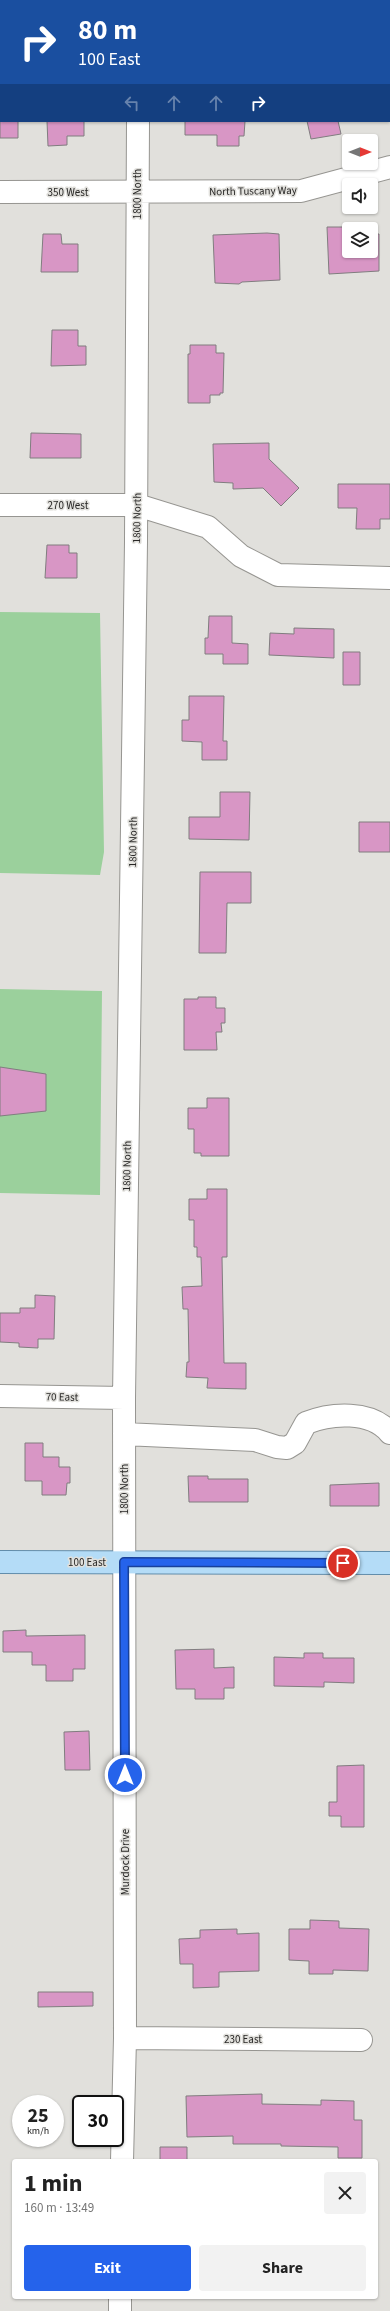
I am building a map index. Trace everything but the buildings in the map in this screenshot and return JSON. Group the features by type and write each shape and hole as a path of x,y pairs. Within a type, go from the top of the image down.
{"main road":[{"name":"100 East","path":"0,1562 390,1563"}],"street":[{"name":"1800 North","path":"124,1562 124,1398 137,505 138,122"},
{"name":"North Tuscany Way","path":"137,192 301,191 390,167"},
{"name":"350 West","path":"0,192 137,192"},
{"name":"270 West","path":"0,505 137,505 208,527 241,556 278,574 390,578"},
{"name":"70 East","path":"0,1396 124,1398"},
{"path":"124,1434 255,1440 277,1447 287,1448 295,1443 306,1423 317,1419 350,1416 373,1420 384,1426 390,1433"},
{"name":"Murdock Drive","path":"122,2159 126,2038 124,1562"},
{"name":"230 East","path":"126,2038 361,2040"},
{"path":"120,2299 120,2311"}],"green space":[{"path":"0,612 100,613 104,852 100,875 0,873"},
{"path":"0,989 102,991 100,1195 0,1193"}],"route":[{"path":"125,1775 124,1562 343,1563"}]}
